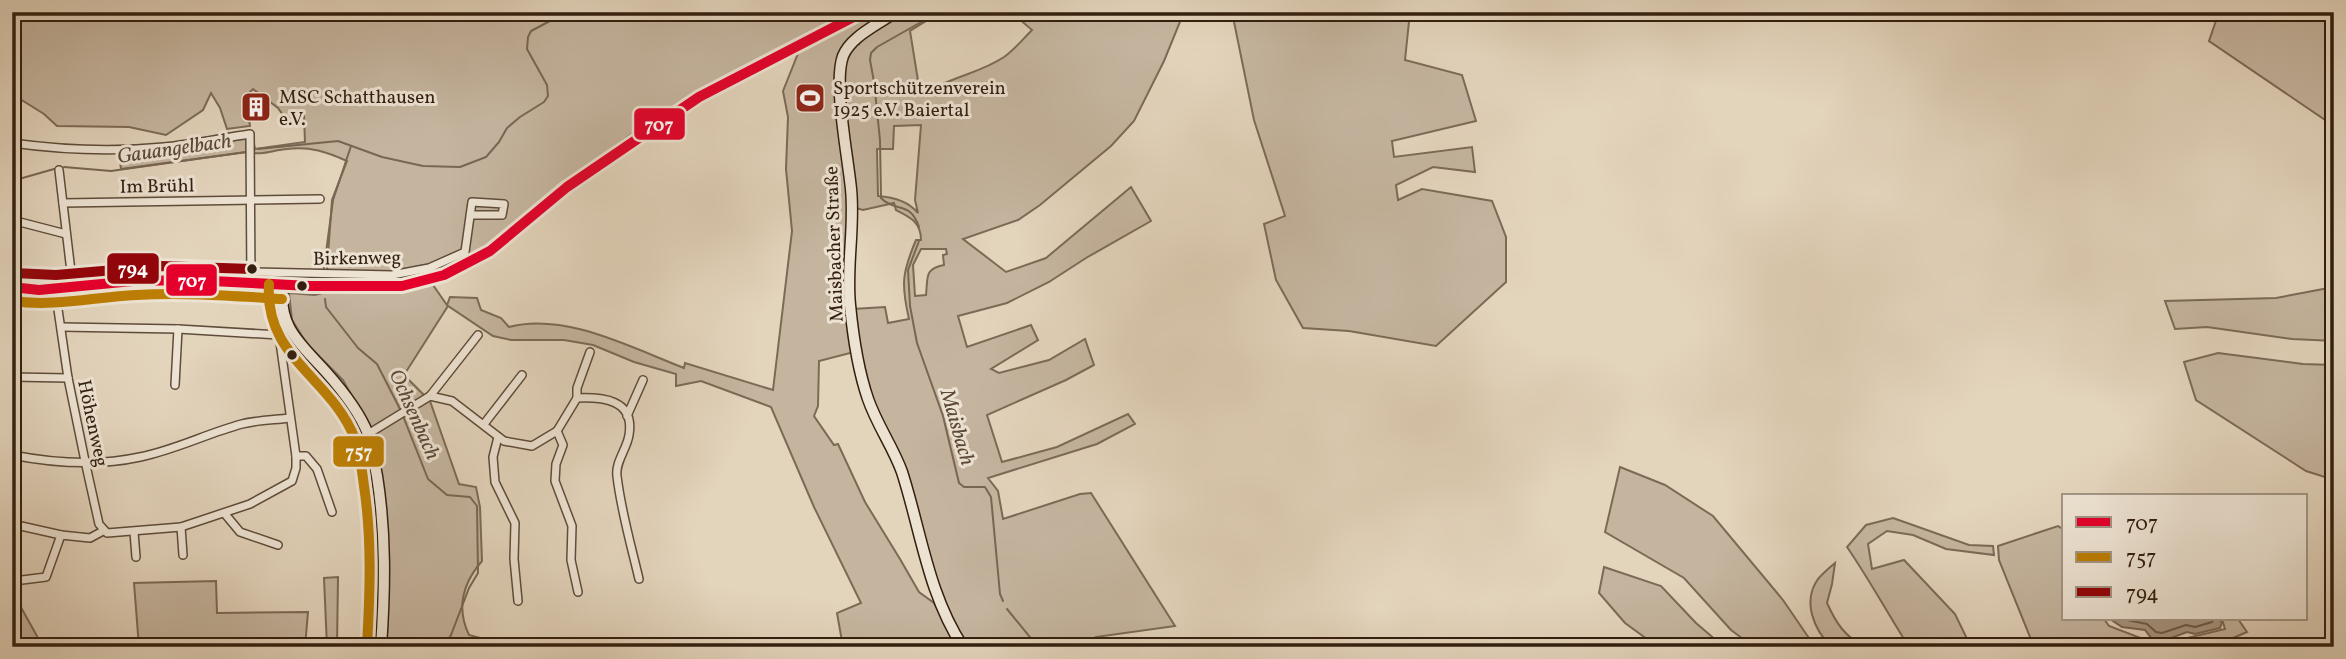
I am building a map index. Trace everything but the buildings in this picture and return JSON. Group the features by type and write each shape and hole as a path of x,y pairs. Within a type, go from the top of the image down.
{"street":[{"path":"12,287 39,290 55,289 72,283 251,277 282,285 402,286 444,275 473,261 518,229 567,187 690,103 733,78 863,12"},
{"name":"Maisbacher Straße","path":"895,12 849,46 841,64 839,88 853,212 850,303 854,336 868,398 902,472 941,608 963,647"},
{"path":"12,143 56,149 121,149 165,147 250,134 251,277"},
{"path":"59,170 72,283"},
{"name":"Im Brühl","path":"63,203 320,199"},
{"path":"472,202 504,204 502,215 470,215 472,202"},
{"name":"Birkenweg","path":"251,277 392,275 429,268 465,253 470,215"},
{"path":"12,220 66,234"},
{"path":"282,285 281,303 289,328 303,350 326,371 349,401 368,434 382,506 386,573 381,647"},
{"name":"Höhenweg","path":"55,289 68,377 99,524 103,531"},
{"path":"61,327 178,329 279,335 289,328"},
{"path":"175,385 178,329"},
{"path":"12,524 61,536 90,538 103,531 113,534 181,527 225,514 292,481 296,456 279,335"},
{"path":"368,434 430,396 478,335"},
{"path":"430,396 452,401 498,437 518,445 532,446 557,431 577,398 577,388 590,352"},
{"path":"484,425 522,375"},
{"path":"12,377 68,377"},
{"path":"626,416 643,380"},
{"path":"577,398 601,397 624,410 629,435 616,471 639,579"},
{"path":"12,455 108,462 142,457 243,424 290,418"},
{"path":"557,431 563,445 556,464 555,481 572,526 571,559 578,592"},
{"path":"498,437 493,457 495,482 515,523 518,601"},
{"path":"296,456 306,456 317,469 332,512"},
{"path":"225,514 240,532 278,545"},
{"path":"181,527 183,555"},
{"path":"134,532 136,557"},
{"path":"14,581 46,577 61,536"}],"shaded area":[{"path":"26,12 58,12 68,16 75,12 854,12 751,64 630,135 486,248 460,263 426,277 391,281 326,282 332,200 347,161 318,150 295,148 121,169 119,153 241,138 253,139 255,149 305,142 304,116 285,118 278,108 253,89 246,96 250,126 227,129 220,108 211,93 203,110 166,135 129,127 57,126 44,114 12,94 12,17"},
{"path":"869,12 881,12 878,19 851,43 859,44 859,40 899,12 948,12 931,18 910,31 920,93 924,95 943,84 994,63 1015,47 1032,30 1011,12 1184,12 1164,61 1134,121 1111,146 1018,220 963,239 1006,272 1046,258 1131,187 1151,221 1049,282 1007,303 958,316 967,347 1031,325 1038,340 991,369 999,373 1049,360 1085,339 1094,365 987,415 1002,462 1057,447 1128,414 1135,424 1097,444 988,478 998,491 1003,519 1080,494 1091,493 1175,626 1096,637 1101,647 964,647 954,630 872,401 856,334 853,309 885,307 888,323 909,319 904,279 911,251 916,240 921,240 919,229 914,221 896,210 894,203 863,210 856,208 841,73 835,74 849,214 854,352 819,361 818,406 814,416 834,445 838,444 865,502 919,592 934,603 960,647 843,647 837,613 861,603 814,507 771,407 701,381 676,386 676,374 634,362 593,345 564,340 511,340 493,336 448,306 404,375 430,401 459,484 476,487 480,507 482,561 466,587 462,606 469,635 484,639 485,647 419,647 419,642 402,642 401,647 383,647 388,591 372,437 374,435 343,380 307,344 292,320 289,293 315,295 433,285 447,305 450,297 477,298 481,310 501,318 509,327 553,324 575,328 621,342 684,368 685,363 773,390 792,231 786,169 788,117 783,91 799,51","holes":["921,125 915,200 918,213 900,200 878,196 877,149 893,149 894,126","921,249 946,249 947,254 943,255 944,265 933,269 928,275 926,295 915,296 913,265"]},
{"path":"1232,12 1410,12 1405,60 1462,75 1476,121 1392,141 1394,157 1472,147 1475,172 1433,167 1396,185 1398,200 1422,189 1492,201 1506,237 1506,282 1436,346 1349,331 1303,328 1276,280 1264,224 1285,216 1254,120"},
{"path":"2219,12 2334,12 2334,126 2209,41"},
{"path":"2334,287 2334,341 2292,339 2207,327 2175,329 2165,301 2276,298"},
{"path":"2218,353 2303,364 2334,365 2334,480 2306,471 2196,400 2184,362"},
{"path":"1620,467 1665,485 1713,516 1783,600 1815,647 1754,647 1731,630 1684,578 1605,532"},
{"path":"1893,518 1969,545 1993,546 1994,555 1946,549 1913,535 1887,531 1868,544 1872,569 1904,560 1955,614 1971,647 1909,647 1847,547 1866,525"},
{"path":"2058,526 2062,529 2062,620 2105,620 2109,626 2164,647 2034,647 1999,560 1998,546"},
{"path":"1835,563 1827,603 1842,629 1865,647 1831,647 1815,624 1811,606 1813,588"},
{"path":"1604,567 1661,586 1696,623 1724,647 1658,647 1625,623 1599,593"},
{"path":"338,577 337,647 327,647 324,578"},
{"path":"216,581 217,613 308,612 305,647 139,647 134,583"},
{"path":"12,591 43,647 12,647"},
{"path":"2222,620 2239,620 2247,632 2212,647 2183,647 2187,638 2225,629"}],"water":[{"path":"2112,620 2220,620 2222,623 2220,628 2195,634 2187,632 2163,641 2152,639 2145,630 2122,627"}],"waterway":[{"name":"Gauangelbach","path":"258,149 338,141 382,157 423,166 460,167 486,157 507,128 544,102 548,96 547,85 527,49 528,37 531,31 567,12"},
{"name":"Maisbach","path":"919,227 911,213 881,198 880,140 870,60 871,53 877,47 939,12"},
{"name":"Ochsenbach","path":"324,268 333,200 351,146"},
{"name":"Gauangelbach","path":"64,167 111,171 246,152"},
{"name":"Gauangelbach","path":"12,181 54,169"},
{"name":"Maisbach","path":"919,241 908,270 910,306 917,343 943,416 959,483 964,487 985,487 991,497 1000,594 1003,601"},
{"name":"Ochsenbach","path":"325,299 326,307 358,348 377,364 401,411"},
{"name":"Ochsenbach","path":"403,416 428,479 447,495 470,497 477,506 478,573 444,647"},
{"name":"Maisbach","path":"1007,609 1038,647"}],"transit line":[{"name":"707","path":"12,287 39,290 133,281 193,280 310,286 402,286 444,275 490,251 567,187 699,97 863,12"},
{"name":"794","path":"14,273 56,275 161,266 252,269"},
{"name":"757","path":"269,284 270,309 277,331 301,366 331,399 357,444 367,506 369,546 367,646"},
{"name":"757","path":"12,301 59,302 173,294 282,299"}],"place":[{"name":"Sportschützenverein 1925 e.V. Baiertal","path":"810,98"},
{"name":"MSC Schatthausen e.V.","path":"256,107"}]}
